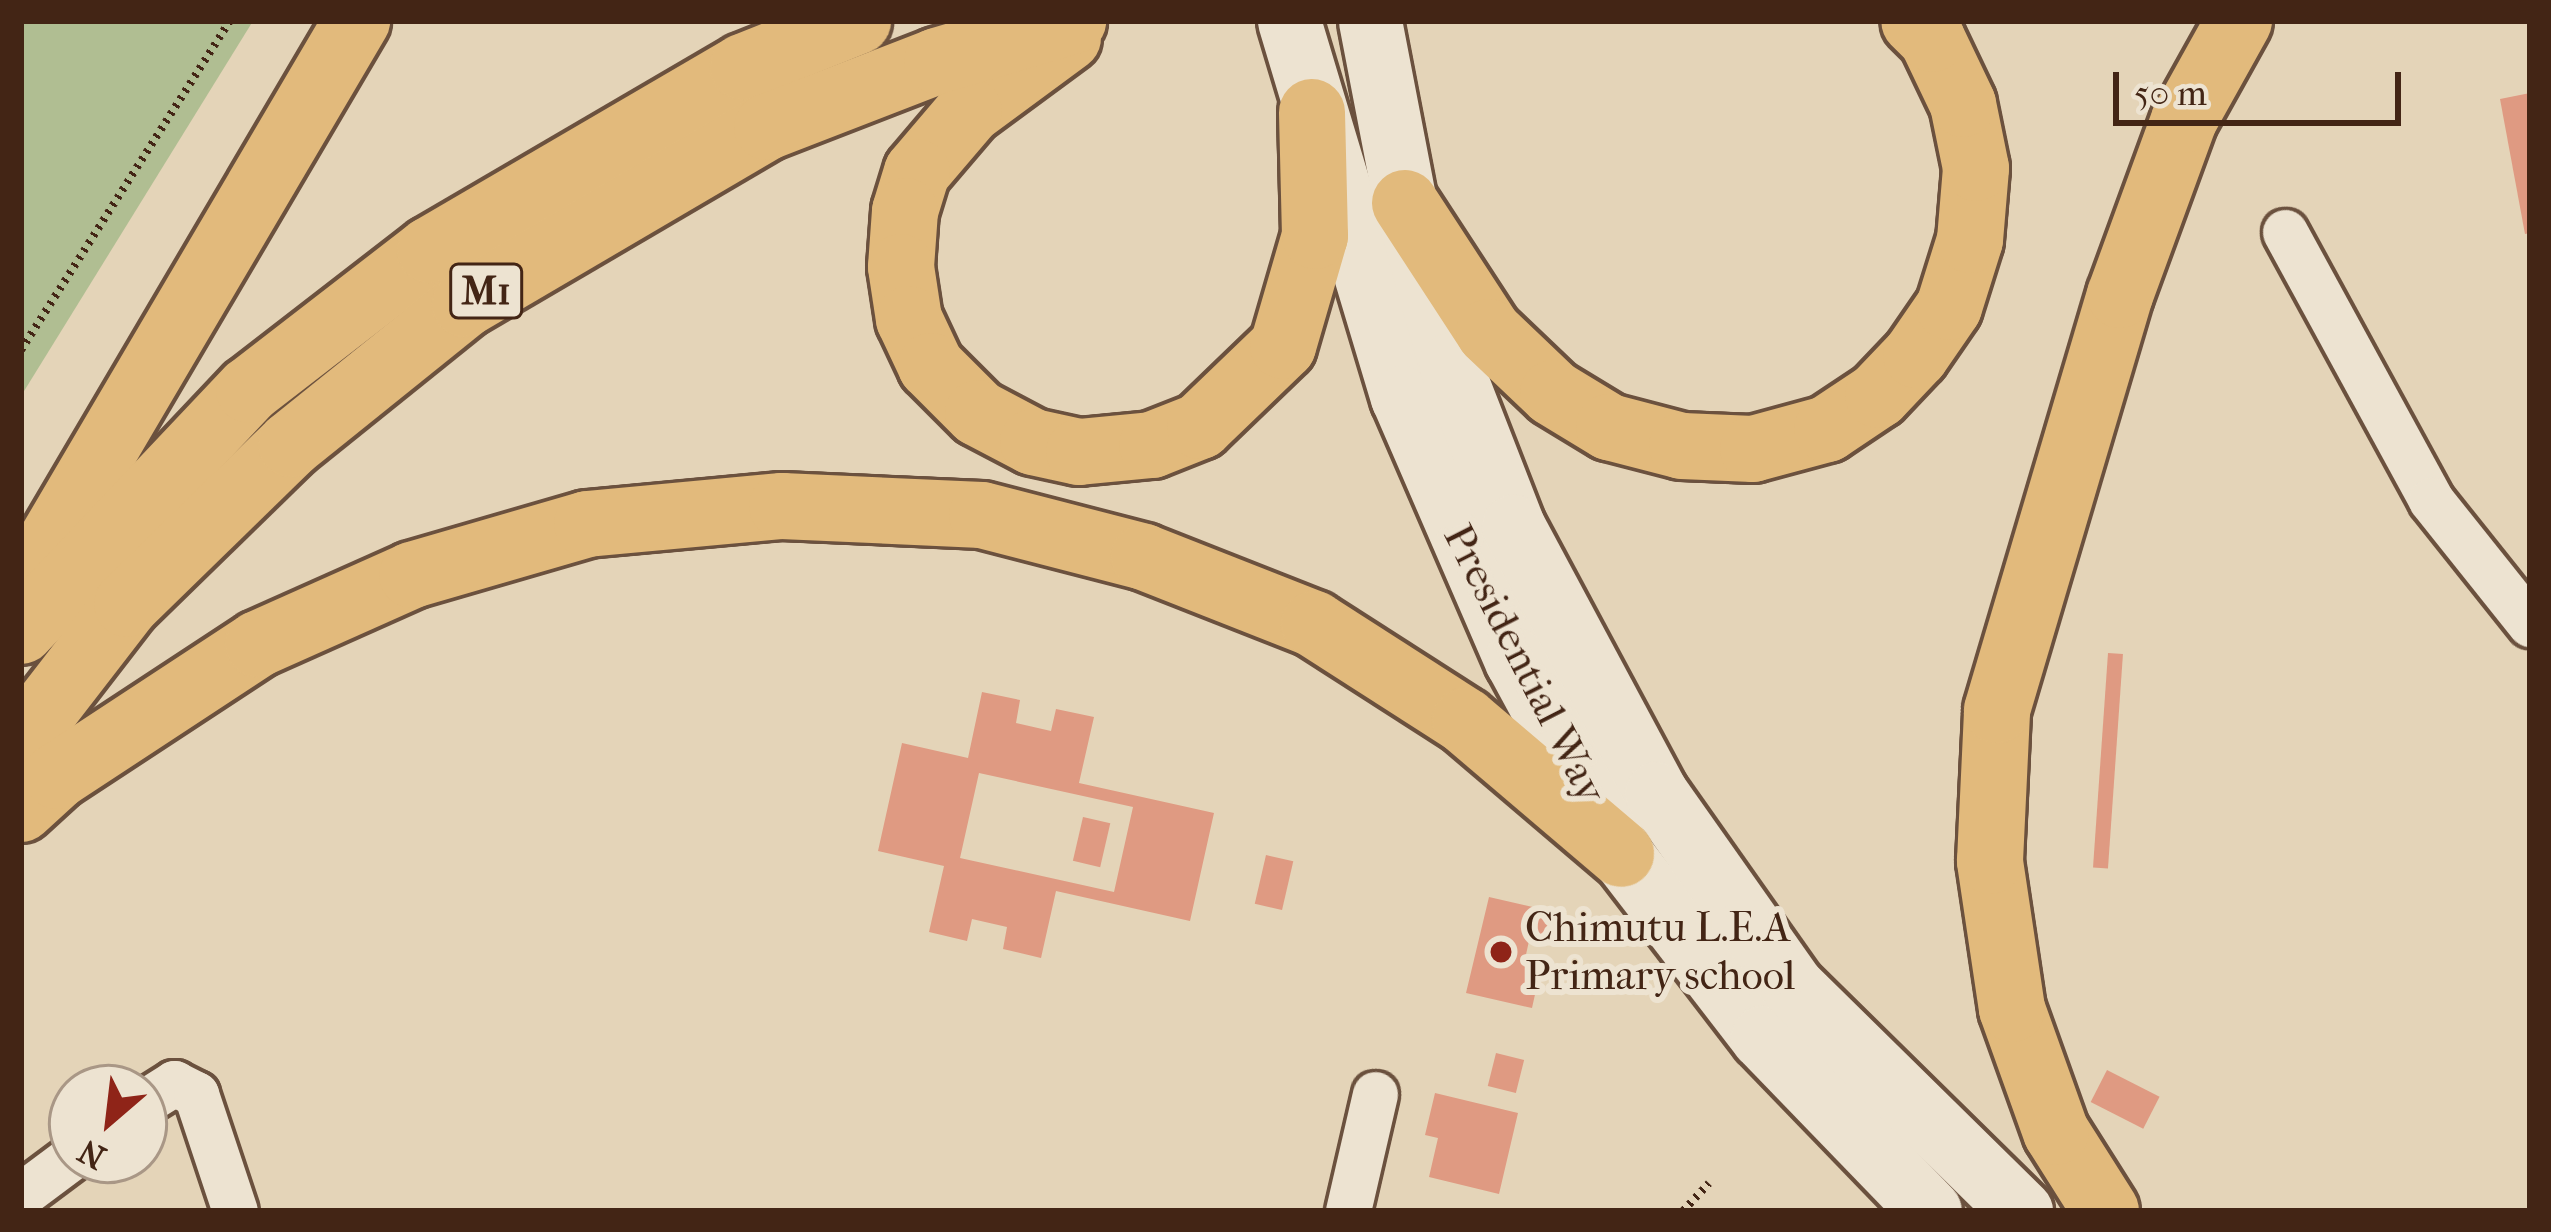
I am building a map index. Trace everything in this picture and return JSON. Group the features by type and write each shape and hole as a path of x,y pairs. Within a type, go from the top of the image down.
{"highway":[{"path":"21,592 357,21"},
{"name":"M1","path":"21,631 249,390 430,250 742,67 858,21"},
{"name":"M1","path":"21,741 127,604 291,444 465,304 767,127 937,61 1073,21"},
{"path":"1090,21 969,111 917,172 905,211 901,267 909,320 931,366 978,413 1033,442 1079,452 1153,446 1200,426 1283,346 1315,236 1312,112"},
{"path":"1405,203 1489,332 1552,393 1610,427 1682,446 1754,449 1827,429 1878,395 1916,355 1949,307 1970,240 1976,168 1963,104 1932,39 1913,21"},
{"path":"2106,1211 2056,1132 2012,1010 1990,861 1996,710 2120,295 2184,120 2239,21"},
{"path":"21,809 57,776 258,644 412,575 587,524 782,506 982,515 1144,557 1314,624 1465,721 1621,854"}],"main road":[{"name":"Presidential Way","path":"1370,21 1405,203 1450,364 1513,526 1656,793 1793,987 2020,1211"},
{"name":"Presidential Way","path":"1290,26 1312,112 1402,398 1463,551 1621,854 1762,1037 1930,1211"}],"street":[{"path":"2285,232 2431,500 2530,624"},
{"path":"168,1087 174,1083 196,1094 235,1211"},
{"path":"1348,1211 1375,1094"},
{"path":"21,1195 48,1174"}],"path":[{"path":"21,350 230,21"},
{"path":"1683,1211 1709,1183"}],"green space":[{"path":"21,21 253,21 21,396"}],"building":[{"path":"2530,93 2530,233 2525,234 2500,99"},
{"path":"2108,653 2123,654 2108,869 2093,867"},
{"path":"982,692 1020,700 1016,723 1051,731 1056,709 1094,717 1079,783 1214,813 1190,921 1056,891 1041,958 1003,949 1007,927 972,919 967,941 929,932 944,866 878,851 902,743 968,758","holes":["979,773 1133,807 1114,892 960,858"]},
{"path":"1083,817 1110,823 1100,867 1073,861"},
{"path":"1266,855 1293,861 1282,910 1255,904"},
{"name":"Chimutu L.E.A Primary school","path":"1489,897 1554,912 1546,945 1529,941 1525,959 1542,963 1532,1008 1466,993"},
{"path":"1496,1053 1524,1060 1516,1093 1488,1086"},
{"path":"2107,1070 2160,1097 2143,1129 2091,1102"},
{"path":"1435,1093 1518,1113 1499,1194 1429,1177 1438,1138 1425,1135"}],"place":[{"name":"Chimutu L.E.A Primary school","path":"1501,952"}]}
